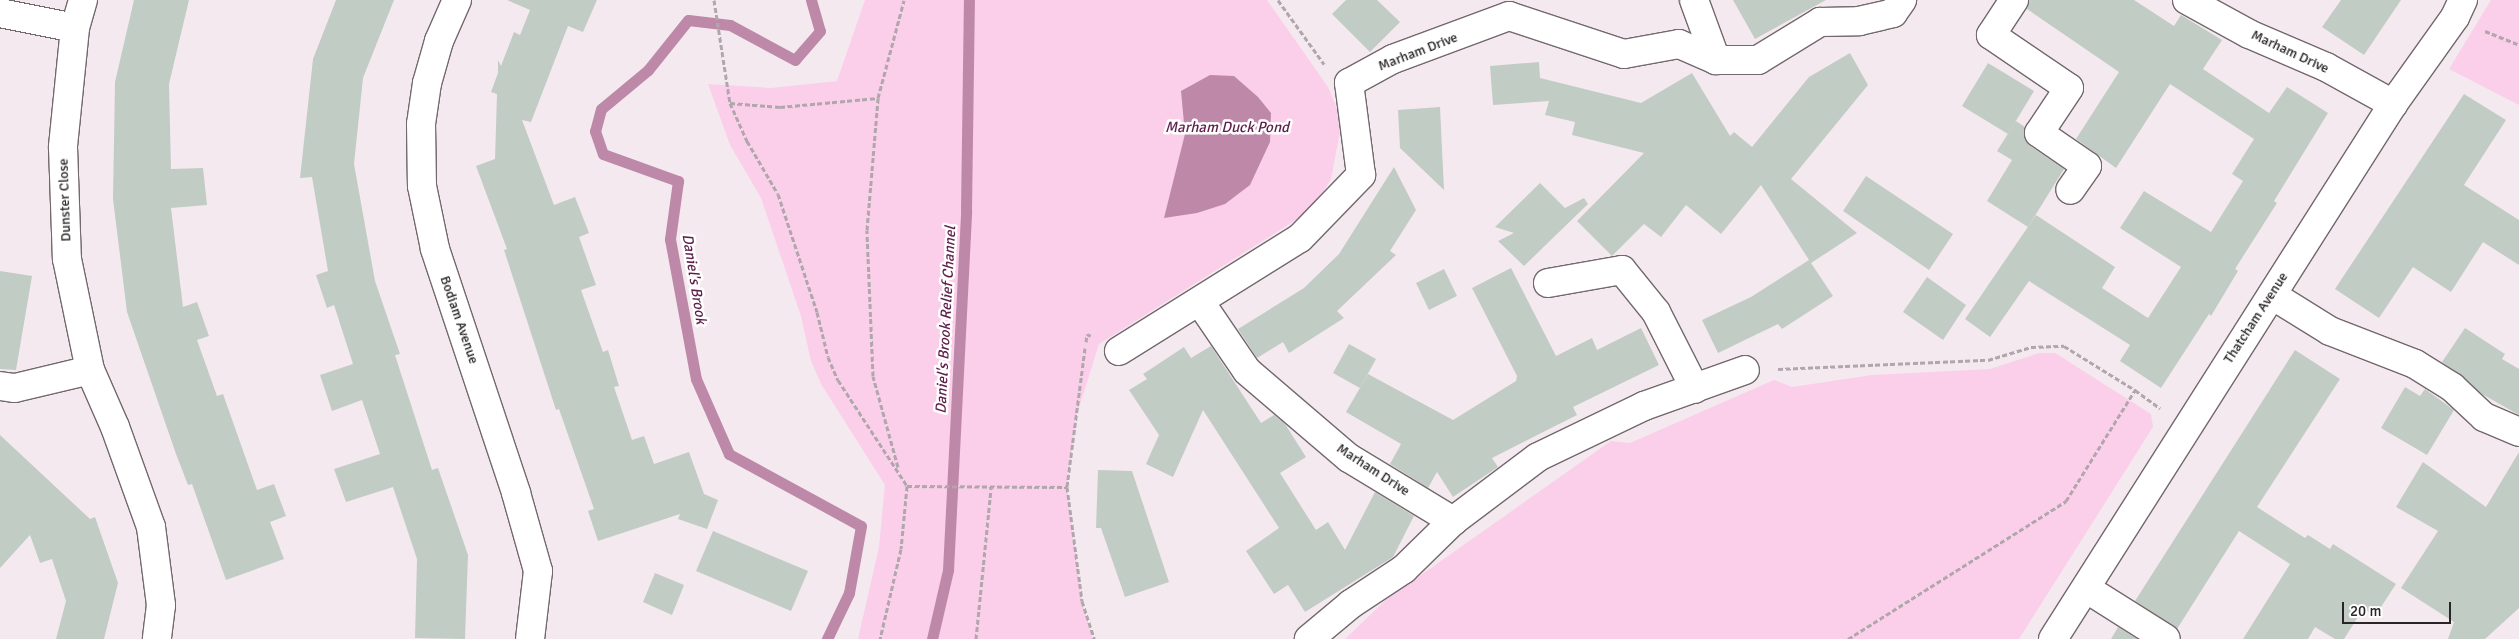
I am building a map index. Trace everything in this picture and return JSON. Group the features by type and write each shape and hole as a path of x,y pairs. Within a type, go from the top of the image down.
{"street":[{"name":"Dunster Close","path":"83,0 75,28 63,147 67,259 90,370 115,427 151,527 161,606 157,639"},
{"name":"Bodiam Avenue","path":"457,0 439,41 428,83 421,124 422,186 434,249 516,493 536,564 536,596 530,639"},
{"path":"1694,0 1716,60"},
{"name":"Marham Drive","path":"1349,83 1393,58 1509,16 1624,54 1679,44 1716,60 1758,60 1820,22 1859,21 1894,13 1902,0"},
{"path":"2014,0 1991,35 2069,88 2039,132 2087,166 2070,190"},
{"name":"Marham Drive","path":"2187,0 2248,34 2326,67 2393,104"},
{"name":"Thatcham Avenue","path":"2053,639 2087,589 2393,104 2455,18 2462,0"},
{"path":"0,13 75,28"},
{"path":"1119,351 1300,238 1361,175 1349,83"},
{"path":"1548,283 1622,270 1656,312 1694,389"},
{"path":"2272,295 2330,331 2415,364 2452,387 2484,417 2519,432"},
{"name":"Marham Drive","path":"1200,302 1247,372 1349,458 1453,521"},
{"path":"0,386 14,388 90,370"},
{"path":"1309,639 1351,604 1404,569 1453,521 1538,457 1644,406 1745,370"},
{"path":"2087,589 2166,639"}],"path":[{"path":"714,0 730,103 747,141 778,194 817,312 828,357 838,380 900,472 907,486 901,549 880,639"},
{"path":"900,472 873,376 867,230 878,98 904,0"},
{"path":"1278,0 1325,64 1349,83"},
{"path":"730,103 780,107 878,98"},
{"path":"1745,370 1988,360 2032,346 2064,346 2188,427"},
{"path":"1848,639 2066,501 2134,390"},
{"path":"1077,414 1067,487 1082,601 1094,639"},
{"path":"907,486 976,489 1067,487"},
{"path":"976,639 990,488"}],"shaded area":[{"path":"865,0 1267,0 1328,87 1337,109 1340,132 1331,179 1319,199 1302,216 1099,344 1077,414 1067,487 1082,601 1093,639 858,639 879,547 885,485 821,384 811,361 801,316 761,198 730,145 708,84 771,88 837,81"},
{"path":"2491,0 2519,0 2519,105 2449,69"},
{"path":"2039,353 2055,353 2151,414 2153,427 2019,639 1345,639 1387,599 1611,441 1630,443 1774,380 1792,387 1872,375 1990,369"}],"water":[{"name":"Marham Duck Pond","path":"1210,75 1234,76 1258,97 1271,113 1270,142 1250,185 1225,204 1197,213 1164,218 1185,134 1181,91"}],"building":[{"path":"134,0 189,0 169,84 171,169 203,168 207,205 171,208 183,307 197,302 209,336 197,340 217,396 223,394 257,490 274,484 286,516 270,522 284,559 226,580 192,484 188,485 176,454 127,312 113,199 115,82"},
{"path":"336,0 394,0 363,78 354,164 375,281 400,354 395,355 432,470 438,468 468,555 465,639 415,638 417,559 393,487 346,502 334,469 380,454 362,400 332,411 320,375 353,364 334,305 327,308 316,275 328,271 312,177 300,178 313,59"},
{"path":"507,0 597,0 583,32 568,26 531,122 522,120 554,205 575,197 589,233 579,237 596,285 581,290 603,352 608,350 619,386 614,387 632,440 644,436 654,464 689,452 704,494 718,500 707,529 678,519 680,514 598,541 588,511 594,509 559,409 556,410 504,250 507,249 476,166 495,159 497,94 491,92 498,73 498,60 501,66 514,32 520,35 530,10"},
{"path":"1346,0 1377,0 1400,22 1370,52 1332,14"},
{"path":"1733,0 1826,0 1755,39"},
{"path":"2029,0 2134,0 2174,26 2181,15 2222,40 2203,69 2269,113 2287,87 2328,113 2274,201 2277,203 2235,269 2238,271 2211,316 2209,314 2161,388 2120,361 2130,345 2029,281 1990,337 1965,319 2036,215 2115,267 2102,288 2148,318 2181,267 2120,228 2144,191 2211,232 2243,181 2232,174 2254,139 2170,84 2116,168 2076,139 2119,72 2027,9"},
{"path":"2341,0 2401,0 2364,55 2322,27"},
{"path":"1850,53 1868,85 1791,179 1857,233 1811,263 1833,296 1782,329 1778,324 1718,353 1702,320 1751,297 1809,260 1761,185 1721,234 1686,205 1661,237 1644,224 1612,256 1577,221 1644,153 1572,135 1575,122 1545,115 1549,101 1493,105 1490,66 1539,62 1540,78 1641,103 1692,73 1730,136 1734,132 1752,147 1809,77"},
{"path":"1988,63 2034,91 2008,134 1962,106"},
{"path":"2464,94 2506,120 2464,185 2519,220 2519,265 2483,242 2451,292 2413,267 2379,318 2335,289"},
{"path":"1440,107 1444,190 1400,148 1398,110"},
{"path":"2016,121 2025,127 2025,139 2030,146 2064,169 2028,227 1987,201 2012,160 1997,151"},
{"path":"1394,167 1416,210 1390,251 1396,255 1337,311 1344,318 1289,353 1283,342 1257,358 1238,329 1304,288 1339,254"},
{"path":"1866,176 1953,234 1929,270 1843,211"},
{"path":"1540,183 1565,208 1584,198 1588,204 1524,266 1498,241 1514,233 1495,227"},
{"path":"1511,268 1556,356 1592,338 1597,350 1641,328 1659,365 1573,407 1577,415 1492,458 1498,467 1453,497 1437,472 1428,488 1390,464 1401,444 1346,412 1368,374 1453,420 1516,381 1517,376 1472,288"},
{"path":"1444,269 1457,296 1429,310 1416,283"},
{"path":"0,271 32,276 16,370 0,369"},
{"path":"1927,277 1966,305 1943,340 1903,312"},
{"path":"2465,328 2505,354 2502,359 2519,369 2519,415 2482,394 2442,362"},
{"path":"1349,344 1376,359 1360,388 1333,373"},
{"path":"1211,346 1261,423 1274,415 1285,424 1306,457 1280,473 1316,530 1328,522 1345,550 1375,492 1414,516 1393,557 1305,612 1288,585 1274,594 1246,551 1279,528 1203,410 1173,477 1146,464 1159,435 1129,390 1147,379 1143,374 1184,347 1191,358"},
{"path":"2295,350 2340,379 2257,507 2305,538 2308,535 2330,549 2333,544 2396,584 2375,616 2363,609 2344,639 2335,639 2315,627 2308,639 2243,639 2290,564 2239,531 2177,629 2135,601"},
{"path":"2405,387 2420,396 2425,389 2454,410 2427,455 2381,428"},
{"path":"0,435 90,519 95,517 118,583 104,639 56,639 66,601 52,559 40,563 30,535 0,568"},
{"path":"2519,452 2519,608 2485,639 2448,639 2454,622 2401,588 2438,531 2396,507 2423,462 2486,507"},
{"path":"1098,470 1132,471 1169,582 1125,597 1101,528 1096,528"},
{"path":"713,531 808,571 791,611 696,571"},
{"path":"655,573 684,585 672,615 643,602"},
{"path":"2118,627 2137,639 2111,639"}],"waterway":[{"name":"Daniel's Brook","path":"811,0 820,31 795,60 730,25 688,20 648,70 601,109 595,131 603,154 678,181 670,239 696,379 729,454 861,526 849,593 827,639"},
{"name":"Daniel's Brook Relief Channel","path":"932,639 948,570 966,210 969,0"}]}
